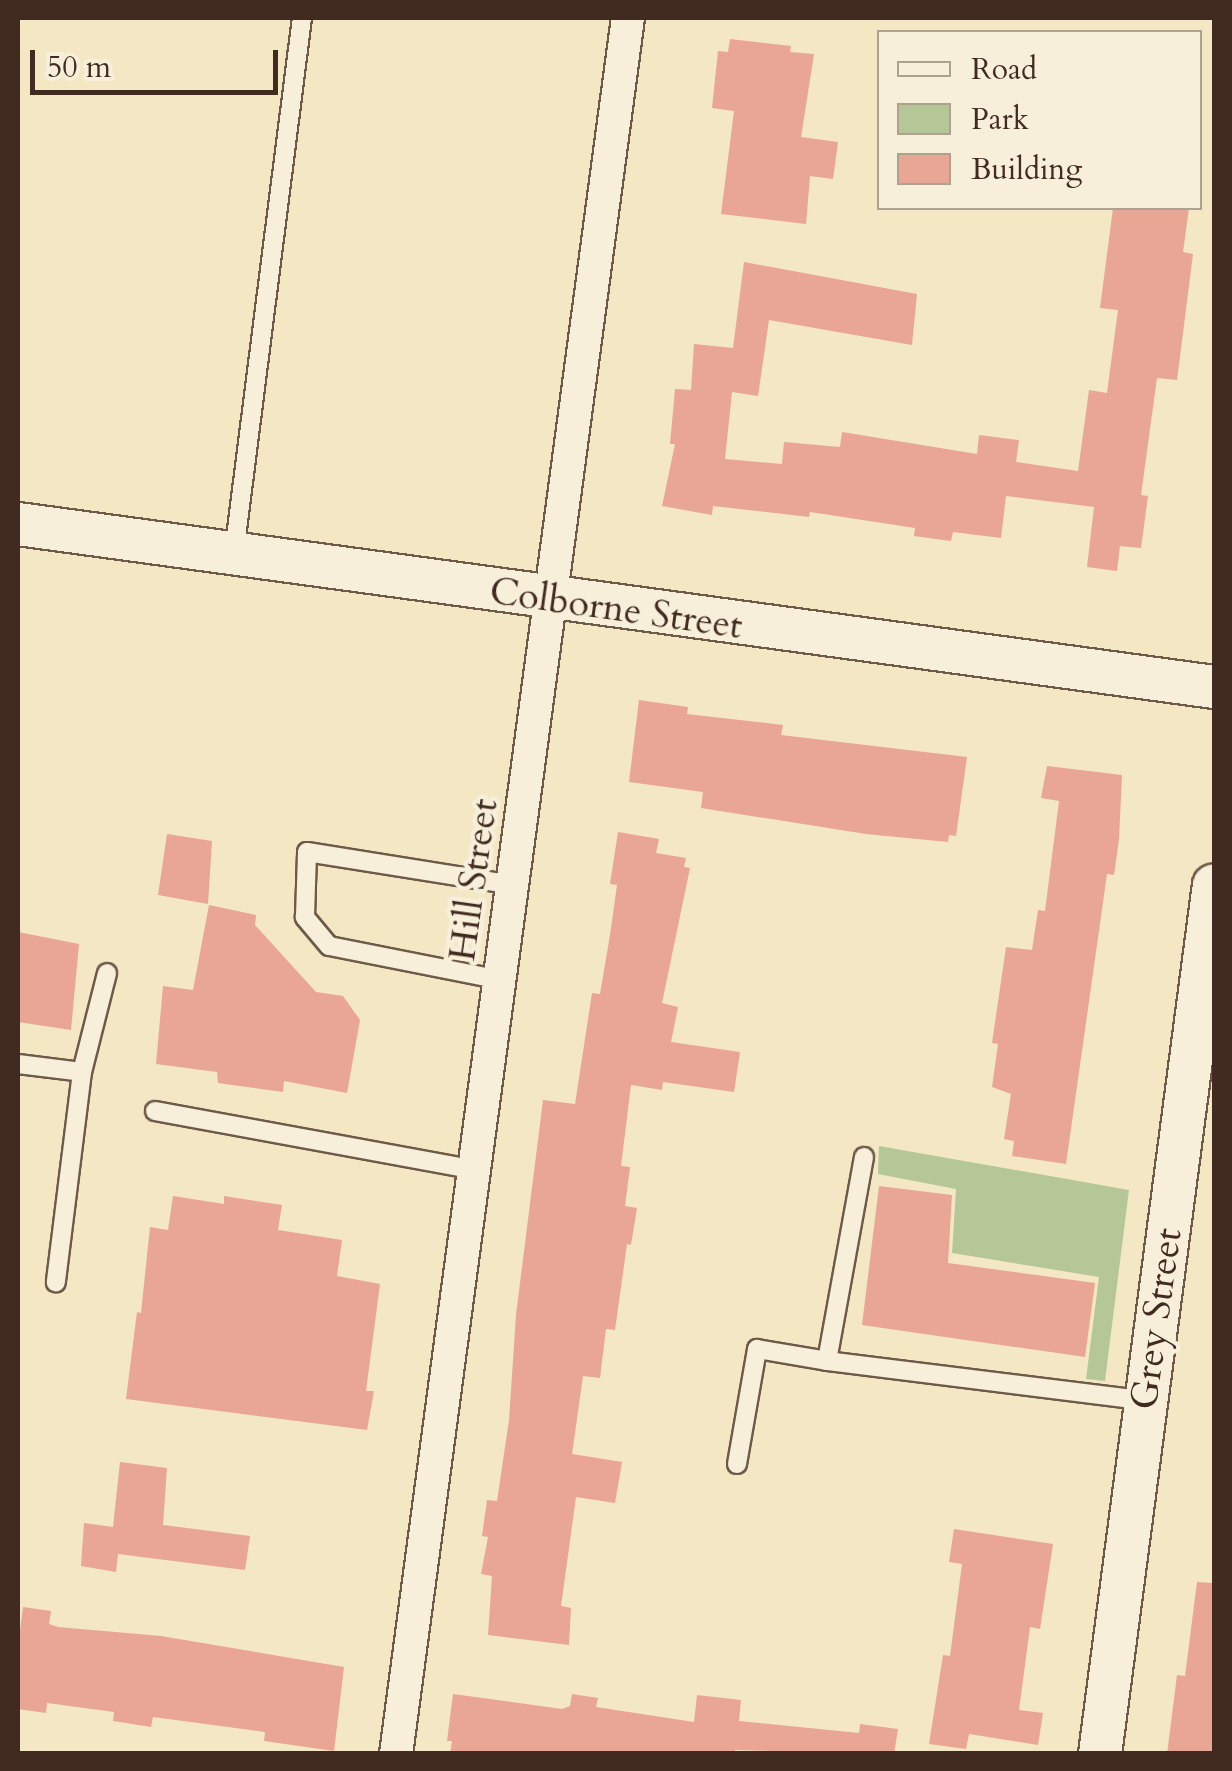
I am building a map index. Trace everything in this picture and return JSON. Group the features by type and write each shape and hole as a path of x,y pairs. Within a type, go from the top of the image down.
{"street":[{"name":"Hill Street","path":"396,1754 628,18"},
{"name":"Colborne Street","path":"18,524 552,601 1214,688"},
{"name":"Grey Street","path":"1100,1754 1214,885"}],"lane":[{"path":"234,554 302,18"},
{"path":"501,980 329,946 305,917 307,852 514,885"},
{"path":"56,1282 82,1072 107,973"},
{"path":"18,1064 82,1072"},
{"path":"155,1111 475,1170"},
{"path":"826,1360 864,1157"},
{"path":"737,1464 757,1349 1147,1400"}],"green space":[{"path":"879,1146 1129,1190 1105,1381 1086,1379 1099,1277 952,1253 956,1189 878,1174"}],"building":[{"path":"730,39 791,46 790,52 814,54 801,137 838,142 833,179 810,176 806,224 721,214 734,111 712,108 718,51 728,52"},
{"path":"1113,210 1189,210 1183,252 1193,254 1177,380 1157,378 1141,495 1148,496 1141,548 1120,546 1117,571 1087,567 1094,507 1006,496 1001,538 953,532 951,541 914,536 915,528 810,512 809,517 713,506 712,515 662,506 675,444 670,444 675,389 691,390 694,344 733,348 744,262 917,294 912,345 769,320 758,396 732,392 725,459 782,464 784,442 840,447 842,432 977,454 979,435 1019,440 1016,462 1078,471 1089,390 1107,393 1118,310 1100,308"},
{"path":"639,700 688,707 687,714 783,725 781,735 967,757 956,836 949,835 948,842 866,834 701,808 703,792 629,782"},
{"path":"1047,766 1122,775 1114,875 1107,874 1066,1164 1012,1156 1014,1141 1004,1139 1011,1094 992,1087 998,1044 992,1043 1006,947 1032,950 1038,910 1045,911 1059,801 1041,798"},
{"path":"618,832 659,839 656,853 686,858 684,867 690,868 662,1003 678,1007 671,1042 740,1052 734,1092 663,1082 662,1090 631,1085 621,1166 630,1167 625,1206 637,1208 631,1245 627,1244 615,1330 606,1329 600,1378 583,1376 572,1454 622,1462 615,1503 576,1497 561,1606 571,1608 569,1645 488,1635 492,1576 481,1574 488,1537 482,1536 487,1500 497,1501 509,1420 516,1315 543,1100 575,1104 592,993 600,994 610,935 617,885 610,884"},
{"path":"167,834 212,841 208,904 158,895"},
{"path":"209,905 256,915 255,925 316,992 343,996 360,1020 347,1093 284,1081 283,1092 218,1083 217,1072 156,1064 163,986 193,990"},
{"path":"18,932 79,944 71,1030 18,1022"},
{"path":"879,1186 952,1195 948,1263 1095,1283 1085,1357 862,1325"},
{"path":"173,1196 224,1204 224,1196 282,1205 278,1230 342,1240 337,1276 380,1284 366,1391 374,1391 367,1430 126,1399 150,1227 168,1230"},
{"path":"120,1462 167,1468 163,1525 250,1536 245,1570 118,1554 116,1572 81,1566 84,1523 113,1527"},
{"path":"954,1529 1053,1544 1040,1629 1030,1627 1019,1710 1043,1713 1038,1745 969,1734 966,1749 929,1744 943,1655 950,1656 962,1564 949,1562"},
{"path":"1197,1582 1214,1583 1214,1754 1167,1754 1177,1675 1185,1676"},
{"path":"23,1607 51,1611 49,1624 58,1627 161,1636 344,1667 334,1751 264,1741 265,1732 153,1717 151,1727 113,1721 114,1712 47,1703 46,1713 18,1709 18,1646"},
{"path":"453,1694 562,1709 570,1706 572,1694 598,1698 596,1707 694,1722 697,1695 741,1700 739,1721 859,1733 860,1724 898,1729 894,1754 735,1750 735,1754 450,1754 452,1741 447,1741"}]}
